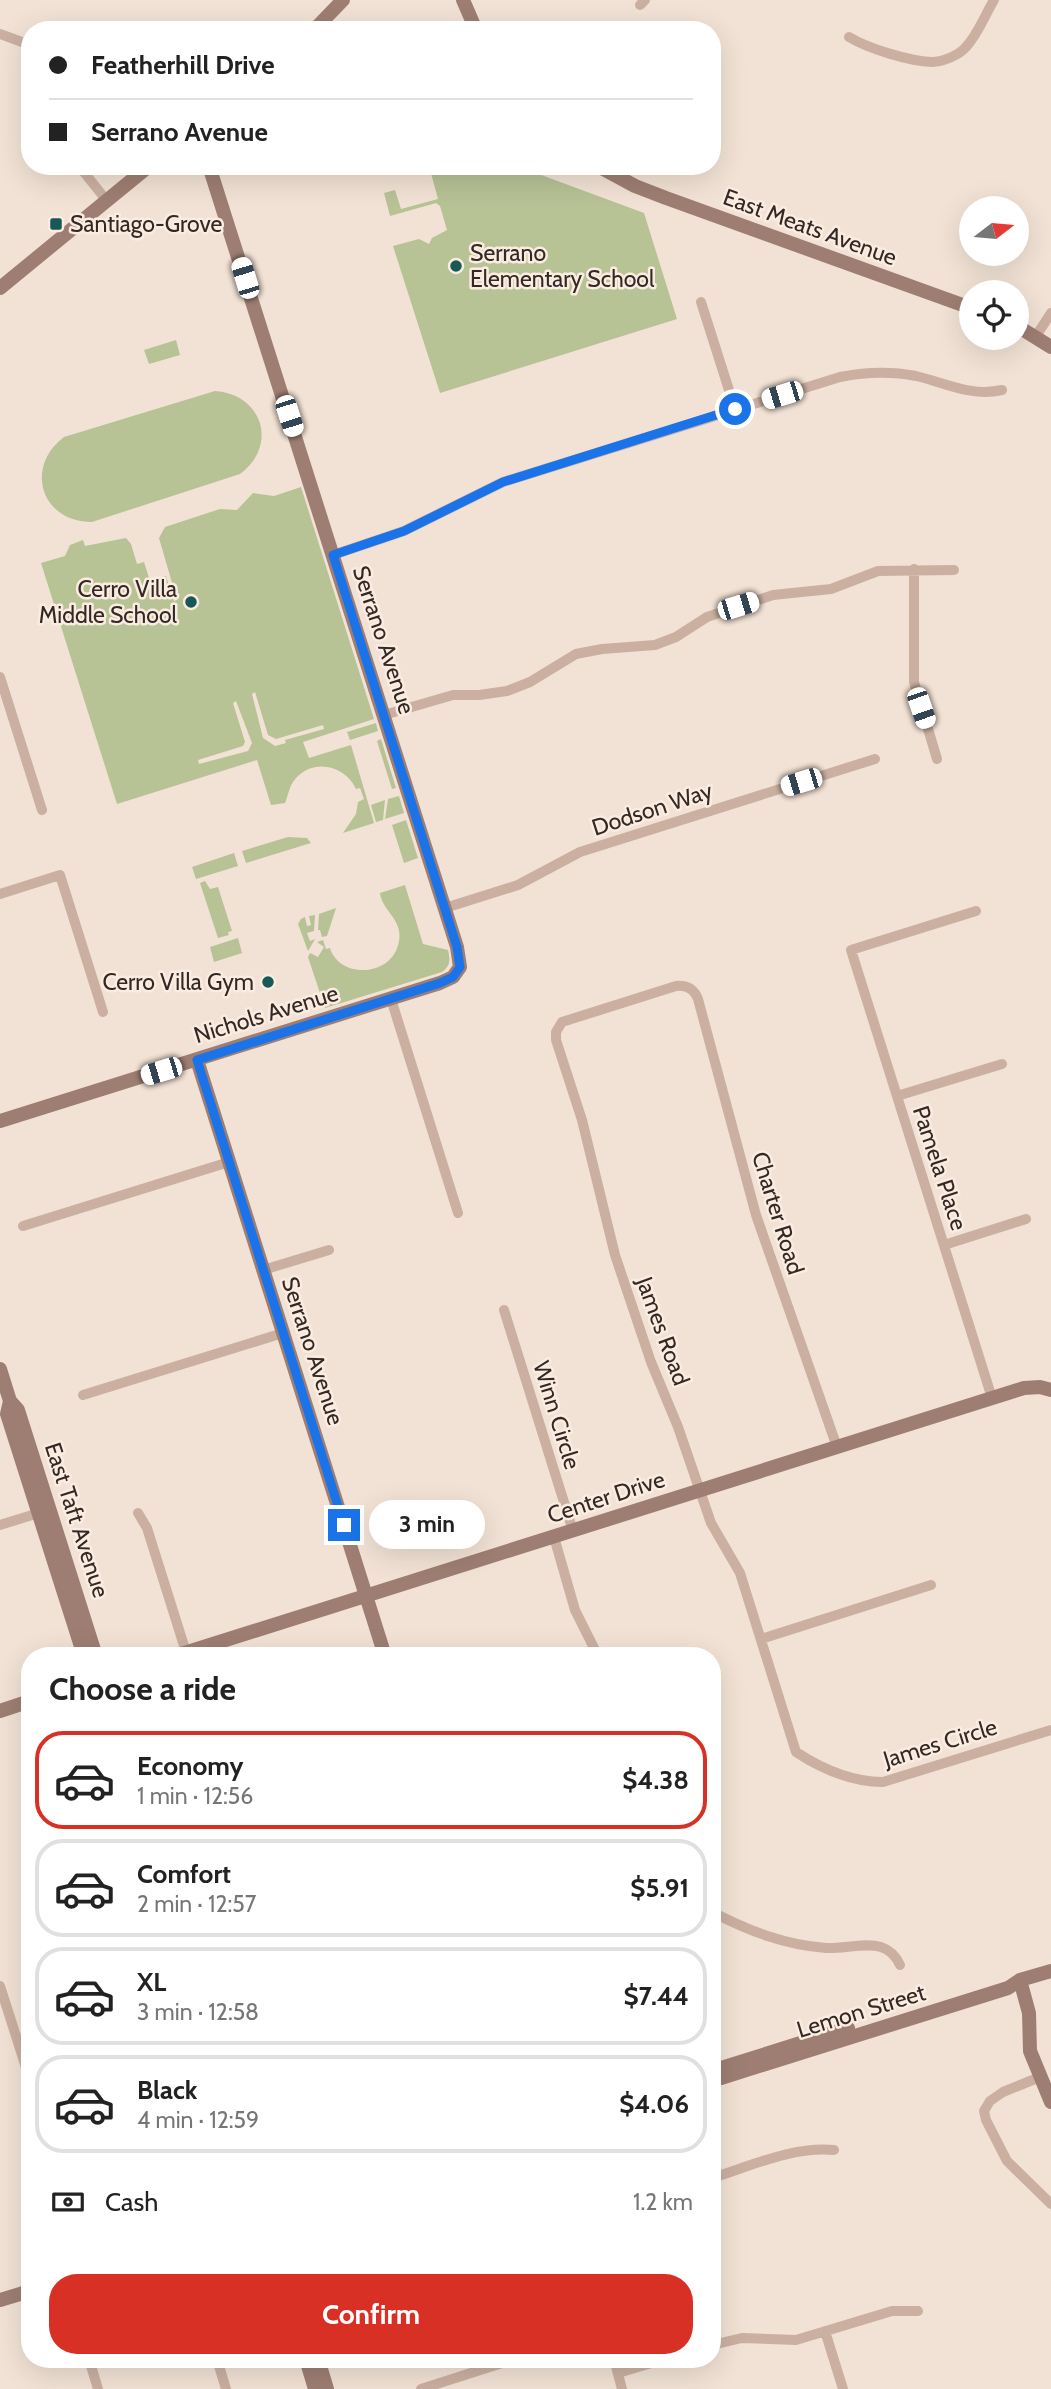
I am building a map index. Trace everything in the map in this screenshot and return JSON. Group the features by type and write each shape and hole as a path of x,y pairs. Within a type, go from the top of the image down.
{"street":[{"path":"323,21 343,0"},
{"path":"463,0 472,21"},
{"path":"849,37 863,45 934,62 948,58 965,48 994,0"},
{"path":"0,34 21,42"},
{"path":"86,175 107,201"},
{"path":"0,288 138,175"},
{"name":"Serrano Avenue","path":"212,175 445,908 460,967"},
{"name":"East Meats Avenue","path":"615,175 666,198 959,304"},
{"path":"701,302 735,409"},
{"path":"1036,336 1051,313"},
{"path":"1029,332 1051,347"},
{"path":"333,555 404,531 503,482 829,380 866,373 912,375 975,392 1002,390"},
{"path":"914,569 914,682 937,759"},
{"path":"384,715 453,695 507,691 530,682 576,654 655,645 676,637 707,617 773,595 831,589 878,571 954,570"},
{"path":"0,677 42,810"},
{"name":"Dodson Way","path":"445,908 524,882 580,852 875,759"},
{"path":"0,894 60,875 103,1012"},
{"name":"Pamela Place","path":"976,911 851,950 992,1398"},
{"name":"Nichols Avenue","path":"0,1121 448,980 460,967"},
{"name":"Charter Road","path":"557,1028 570,1020 676,986 691,988 696,994 756,1215 837,1447"},
{"path":"391,999 458,1213"},
{"name":"James Road","path":"557,1028 556,1040 582,1120 615,1255 714,1531 736,1565 761,1639"},
{"name":"Serrano Avenue","path":"197,1060 382,1647"},
{"path":"897,1096 1002,1064"},
{"path":"23,1226 229,1162"},
{"path":"944,1245 1026,1219"},
{"path":"263,1270 329,1250"},
{"name":"Winn Circle","path":"504,1310 573,1531"},
{"path":"83,1395 283,1333"},
{"name":"East Taft Avenue","path":"0,1369 10,1401 18,1410 82,1647"},
{"name":"Center Drive","path":"206,1647 1024,1388 1040,1387 1051,1390"},
{"path":"0,1525 44,1512"},
{"name":"East Taft Avenue","path":"44,1512 93,1647"},
{"path":"138,1514 147,1528 185,1647"},
{"path":"554,1538 576,1610 594,1647"},
{"path":"761,1639 931,1585"},
{"name":"James Circle","path":"761,1639 796,1752 832,1771 864,1782 883,1782 902,1777 1051,1730"},
{"path":"0,1711 21,1705"},
{"path":"721,1916 748,1930 807,1946 881,1947 893,1954 900,1965"},
{"name":"Lemon Street","path":"721,2078 1008,1988 1020,1980 1051,1971"},
{"name":"Lemon Street","path":"721,2067 1007,1979 1020,1980"},
{"path":"1020,1980 1029,2013 1030,2050 1051,2102"},
{"path":"0,1986 21,2052"},
{"path":"1040,2077 1003,2092 990,2101 985,2112 986,2120 1007,2161 1051,2204"},
{"path":"721,2175 800,2151 817,2148 834,2150"},
{"path":"0,2300 21,2294"},
{"path":"721,2343 742,2338 796,2340 892,2311 918,2311"},
{"path":"825,2332 843,2389"},
{"path":"92,2368 98,2389"},
{"path":"220,2368 226,2389"},
{"path":"309,2368 315,2389"},
{"path":"320,2368 327,2389"},
{"path":"421,2389 487,2368"},
{"path":"617,2368 622,2389"},
{"path":"618,2373 635,2368"}],"green space":[{"path":"431,175 541,175 644,213 677,319 440,393 393,246 419,239 429,244 432,238 447,230 440,206 436,203 390,216 384,193 395,190 401,209 438,199"},
{"path":"176,340 180,355 149,364 144,350"},
{"path":"215,391 231,394 244,401 254,411 260,423 262,436 259,449 252,462 240,474 92,522 75,520 60,513 50,503 44,491 44,463 52,449 64,437"},
{"path":"301,487 374,719 303,742 309,758 351,745 374,823 343,833 356,814 358,802 364,799 360,788 356,789 351,780 336,769 327,767 308,769 300,774 292,784 285,803 271,805 257,760 117,804 41,563 65,556 70,545 83,540 85,546 126,538 131,544 137,564 144,562 150,581 166,576 174,601 177,600 159,538 165,527 220,509 237,510 253,493 274,496","holes":["255,692 268,735 276,739 323,725 324,729 285,740 286,743 275,746 263,738 252,694","236,701 252,743 248,751 199,764 198,760 243,746 245,742 233,703"]},
{"path":"376,723 378,731 350,740 347,732"},
{"path":"381,739 396,788 392,789 377,741"},
{"path":"399,796 404,813 385,819 388,799"},
{"path":"385,800 383,820 376,822 371,805"},
{"path":"406,820 418,858 404,863 392,825"},
{"path":"288,837 307,838 311,843 246,863 242,851"},
{"path":"234,853 238,866 196,879 192,867"},
{"path":"205,881 210,889 218,887 232,931 228,932 229,935 218,938 200,883"},
{"path":"405,885 423,944 448,950 447,967 442,972 325,1008 308,957 310,953 318,957 324,947 317,942 323,940 326,949 330,948 335,958 354,969 377,968 387,962 395,953 399,933 380,893"},
{"path":"336,908 327,936 322,937 318,930 319,914"},
{"path":"315,915 314,931 307,933 310,941 315,939 308,951 298,924 305,917 307,926 311,925 309,916"},
{"path":"238,938 242,953 214,962 210,947"}],"place":[{"name":"Santiago-Grove","path":"56,224"},
{"name":"Serrano Elementary School","path":"456,266"},
{"name":"Cerro Villa Middle School","path":"191,602"},
{"name":"Cerro Villa Gym","path":"268,982"}],"route":[{"path":"344,1525 197,1060 440,983 453,977 460,967 457,947 333,555 404,531 503,482 735,409"}]}
